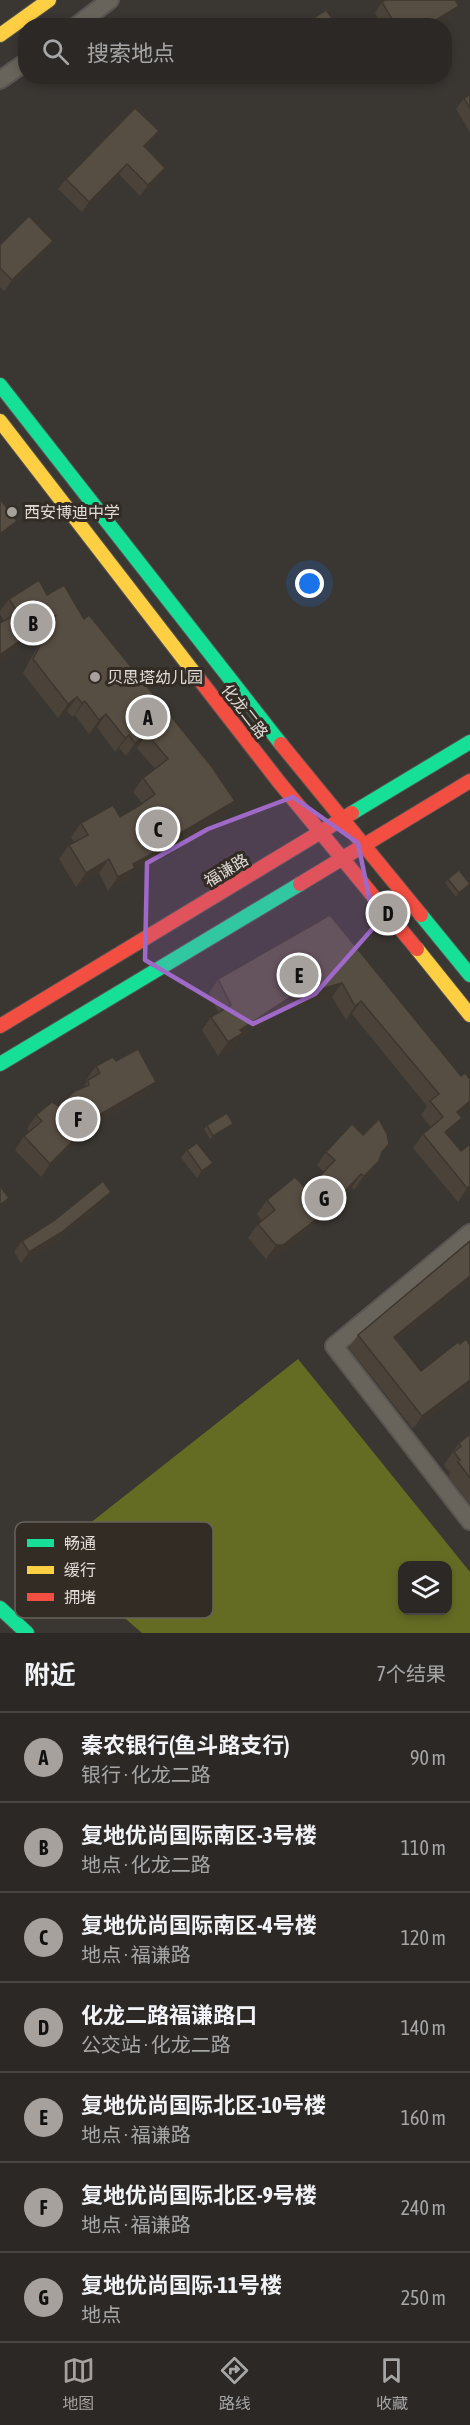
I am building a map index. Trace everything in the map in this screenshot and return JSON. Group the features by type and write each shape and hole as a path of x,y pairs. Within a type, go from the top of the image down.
{"street":[{"path":"24,18 49,0"},
{"path":"86,18 110,0"},
{"path":"0,35 18,22"},
{"path":"0,80 18,68"},
{"name":"化龙二路","path":"0,385 342,819 470,975"},
{"name":"化龙二路","path":"0,421 279,782 470,1015"},
{"name":"福谦路","path":"0,1026 470,742"},
{"path":"0,1064 470,781"},
{"path":"470,1233 334,1346 470,1521"},
{"path":"0,1608 27,1633"}],"highlighted area":[{"path":"293,797 358,843 375,926 315,994 253,1024 145,960 147,863 208,829"}],"green space":[{"path":"298,1359 470,1572 470,1633 142,1633 125,1618 213,1618 213,1522 92,1522"}],"building":[{"path":"386,0 455,0 459,6 439,18 391,18 382,2"},
{"path":"326,10 332,18 316,18"},
{"path":"470,95 470,108 464,98"},
{"path":"135,108 159,131 144,146 165,168 148,185 127,164 89,202 66,179"},
{"path":"29,216 53,241 12,280 0,268 0,245"},
{"path":"0,499 17,521 0,534"},
{"path":"39,580 47,595 64,585 84,619 89,615 132,668 134,665 147,682 145,684 212,767 235,801 162,844 164,847 133,864 135,868 118,877 109,859 86,873 69,845 88,835 81,823 113,805 120,817 155,794 143,778 168,759 147,734 135,743 129,735 125,738 106,714 99,720 85,701 82,703 77,697 68,704 33,659 56,615 0,655 0,623 18,613 9,599"},
{"path":"459,870 470,884 459,893 448,879"},
{"path":"330,915 461,1076 465,1073 470,1079 470,1101 457,1112 462,1118 445,1132 461,1151 470,1144 470,1186 467,1188 423,1134 443,1117 430,1101 439,1094 361,1001 355,1006 342,983 289,998 240,1030 243,1033 228,1042 211,1017 231,1005 218,979"},
{"path":"138,1049 156,1082 97,1116 50,1164 24,1136 42,1121 36,1115 52,1102 59,1106 75,1091 89,1085 88,1080 100,1073 96,1066 113,1057 116,1061"},
{"path":"227,1113 233,1124 213,1136 207,1125"},
{"path":"379,1119 387,1134 389,1144 382,1152 379,1161 364,1176 361,1174 345,1191 339,1191 335,1199 316,1214 319,1217 283,1245 276,1245 258,1224 275,1210 267,1200 295,1177 307,1190 335,1160 326,1152 352,1124 363,1135"},
{"path":"197,1143 213,1163 202,1171 187,1150"},
{"path":"103,1181 111,1192 62,1232 29,1252 22,1241 55,1220"},
{"path":"0,1186 9,1198 0,1205"},
{"path":"470,1241 470,1276 394,1337 421,1371 458,1342 460,1344 466,1339 470,1345 470,1380 422,1416 358,1335"},
{"path":"470,1434 470,1478 458,1462 460,1460 454,1452 461,1446 459,1443"}],"traffic: fast":[{"path":"0,385 281,744"},
{"path":"352,813 470,742"},
{"path":"0,1064 300,884"},
{"path":"421,915 470,975"},
{"path":"0,1608 27,1633"}],"traffic: slow":[{"path":"24,18 49,0"},
{"path":"0,35 18,22"},
{"path":"0,421 199,679"},
{"path":"417,949 470,1015"}],"traffic: jam":[{"path":"199,679 279,782 417,949"},
{"path":"281,744 421,915"},
{"path":"300,884 470,781"},
{"path":"0,1026 352,813"}],"place":[{"name":"西安博迪中学","path":"12,512"},
{"name":"复地优尚国际南区-3号楼","path":"33,623"},
{"name":"贝思塔幼儿园","path":"95,677"},
{"name":"秦农银行(鱼斗路支行)","path":"148,717"},
{"name":"复地优尚国际南区-4号楼","path":"158,829"},
{"name":"化龙二路福谦路口","path":"388,913"},
{"name":"复地优尚国际北区-10号楼","path":"299,975"},
{"name":"复地优尚国际北区-9号楼","path":"78,1119"},
{"name":"复地优尚国际-11号楼","path":"324,1198"}]}
